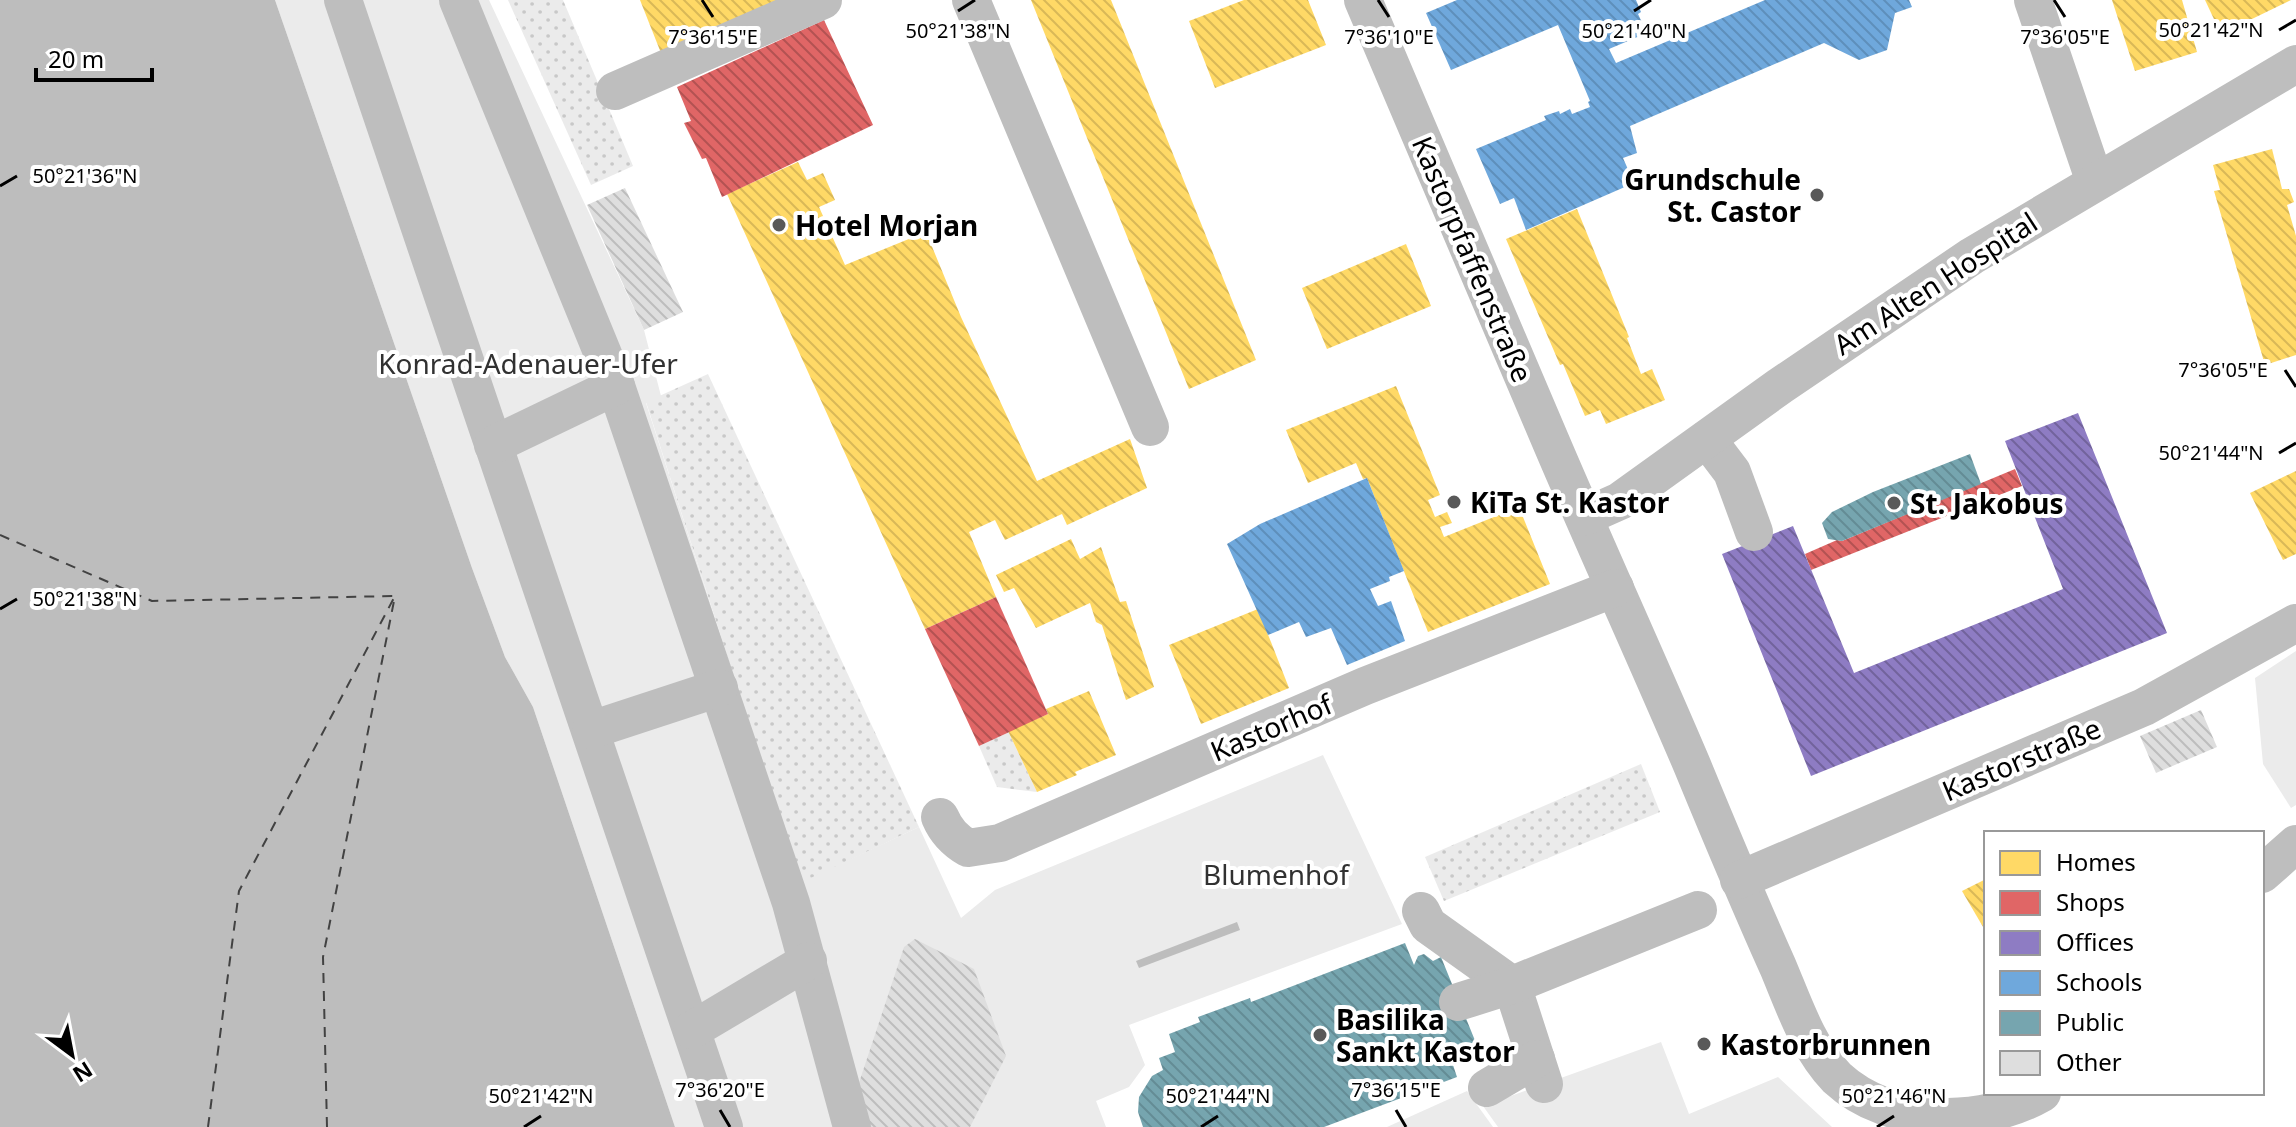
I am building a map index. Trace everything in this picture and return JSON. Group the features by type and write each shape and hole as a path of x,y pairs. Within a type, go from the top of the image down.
{"street":[{"path":"343,0 724,1127"},
{"path":"458,0 616,386 808,961 852,1127"},
{"path":"615,91 823,0"},
{"path":"971,0 1150,427"},
{"name":"Kastorpfaffenstraße","path":"1363,0 1584,517"},
{"path":"2033,0 2095,182"},
{"name":"Am Alten Hospital","path":"1584,517 1620,501 1907,298 2095,182 2296,64"},
{"path":"493,445 616,386"},
{"path":"1707,439 1732,472 1754,532"},
{"path":"1584,517 1806,1032 1837,1078 1857,1096 1900,1119 1939,1125 1966,1124 2004,1115 2016,1111 2039,1095"},
{"name":"Kastorhof","path":"940,817 945,829 968,848 1000,843 1365,686 1615,588"},
{"name":"Kastorstraße","path":"1739,880 2135,711 2296,623"},
{"path":"591,730 719,688"},
{"path":"2264,872 2296,844"},
{"path":"1458,1002 1512,985 1698,910"},
{"path":"1421,911 1428,925 1512,985 1540,1072 1487,1088"},
{"path":"692,1030 808,961"}],"green space":[{"name":"Konrad-Adenauer-Ufer","path":"275,0 489,0 644,330 661,396 646,403 800,883 919,827 961,918 995,890 1323,755 1402,924 1129,1025 1145,1065 1129,1087 1096,1101 1106,1127 675,1127 533,707 505,657 472,568"},
{"path":"508,0 563,0 633,166 591,185"},
{"path":"708,374 919,827 800,884 646,402"},
{"path":"2296,651 2296,805 2291,808 2263,764 2255,678"},
{"path":"1008,731 1037,792 997,787 979,746"},
{"path":"1641,764 1660,812 1444,901 1425,857"},
{"path":"1661,1042 1689,1114 1778,1077 1832,1127 1498,1127 1483,1106"},
{"path":"1467,1091 1493,1127 1387,1127"}],"shaded area":[{"path":"0,0 275,0 472,568 505,657 533,707 675,1127 0,1127"},
{"path":"1237,922 1240,930 1139,968 1136,961"}],"building: Homes":[{"path":"640,0 787,0 661,53"},
{"path":"1031,0 1111,0 1256,360 1189,389"},
{"path":"1244,0 1308,0 1326,45 1215,88 1189,21"},
{"path":"2112,0 2182,0 2197,52 2135,71"},
{"path":"2205,0 2291,0 2221,34"},
{"path":"2272,149 2282,189 2289,189 2294,202 2287,205 2296,236 2296,355 2265,365 2214,191 2220,190 2213,165"},
{"path":"798,162 807,180 823,173 835,200 819,207 845,265 926,232 961,317 1037,481 1130,439 1147,488 1067,525 1062,514 1005,540 995,520 969,532 996,597 925,629 727,194"},
{"path":"1577,209 1641,374 1652,369 1665,400 1606,424 1600,410 1585,416 1506,239"},
{"path":"1406,244 1431,306 1327,349 1302,288"},
{"path":"1396,386 1440,495 1428,500 1435,517 1447,512 1452,523 1440,527 1444,537 1519,507 1550,584 1428,632 1367,478 1363,479 1356,463 1308,483 1286,430"},
{"path":"2296,471 2296,554 2283,560 2250,493"},
{"path":"1071,539 1080,559 1101,547 1120,602 1126,601 1154,687 1126,700 1102,625 1096,622 1090,603 1036,628 1014,588 1004,592 996,575"},
{"path":"1258,609 1289,688 1201,724 1169,645"},
{"path":"1089,691 1116,755 1037,792 1008,731 1048,714 1046,709"},
{"path":"1984,880 1984,929 1962,891"}],"building: Shops":[{"path":"824,20 873,125 722,197 706,158 702,159 684,123 691,121 677,87"},
{"path":"2015,469 2022,486 1811,570 1805,554"},
{"path":"996,597 1048,714 979,746 925,629"}],"building: Offices":[{"path":"2078,413 2167,633 1811,776 1722,554 1793,526 1854,673 2063,589 2005,441"}],"building: Schools":[{"path":"1457,0 1636,0 1641,12 1638,14 1647,33 1609,49 1616,63 1765,0 1909,0 1912,7 1895,13 1887,50 1859,60 1824,43 1630,126 1637,153 1623,158 1634,183 1526,230 1514,198 1500,204 1476,149 1546,120 1544,116 1570,109 1572,114 1590,107 1590,101 1558,25 1451,70 1426,13"},
{"path":"1367,478 1404,571 1370,589 1378,606 1391,601 1405,641 1347,665 1331,628 1306,637 1299,622 1268,635 1227,544 1260,524"}],"building: Public":[{"name":"St. Jakobus","path":"1970,454 1981,484 1842,541 1828,539 1822,523 1832,512 1873,492"},
{"name":"Basilika Sankt Kastor","path":"1405,943 1414,965 1418,956 1424,954 1433,961 1441,957 1476,1043 1463,1046 1463,1051 1457,1056 1450,1056 1457,1077 1324,1127 1143,1127 1138,1112 1139,1097 1152,1076 1163,1070 1159,1058 1175,1052 1169,1034 1200,1022 1198,1017 1250,998 1251,1002"}],"building: Other":[{"name":"Konrad-Adenauer-Ufer","path":"625,188 683,312 644,330 587,205"},
{"path":"2201,710 2217,747 2156,773 2140,736"},
{"path":"915,939 974,969 1006,1056 970,1127 857,1127 848,1116 904,947"}],"ferry route":[{"path":"0,535 152,601 393,596"},
{"path":"208,1127 239,891 395,596"},
{"path":"327,1127 323,957 394,601"}],"place":[{"name":"Grundschule St. Castor","path":"1817,195"},
{"name":"Hotel Morjan","path":"779,225"},
{"name":"KiTa St. Kastor","path":"1454,502"},
{"name":"St. Jakobus","path":"1894,503"},
{"name":"Basilika Sankt Kastor","path":"1320,1035"},
{"name":"Kastorbrunnen","path":"1704,1044"}],"park label":[{"name":"Blumenhof","path":"1276,874"}]}
